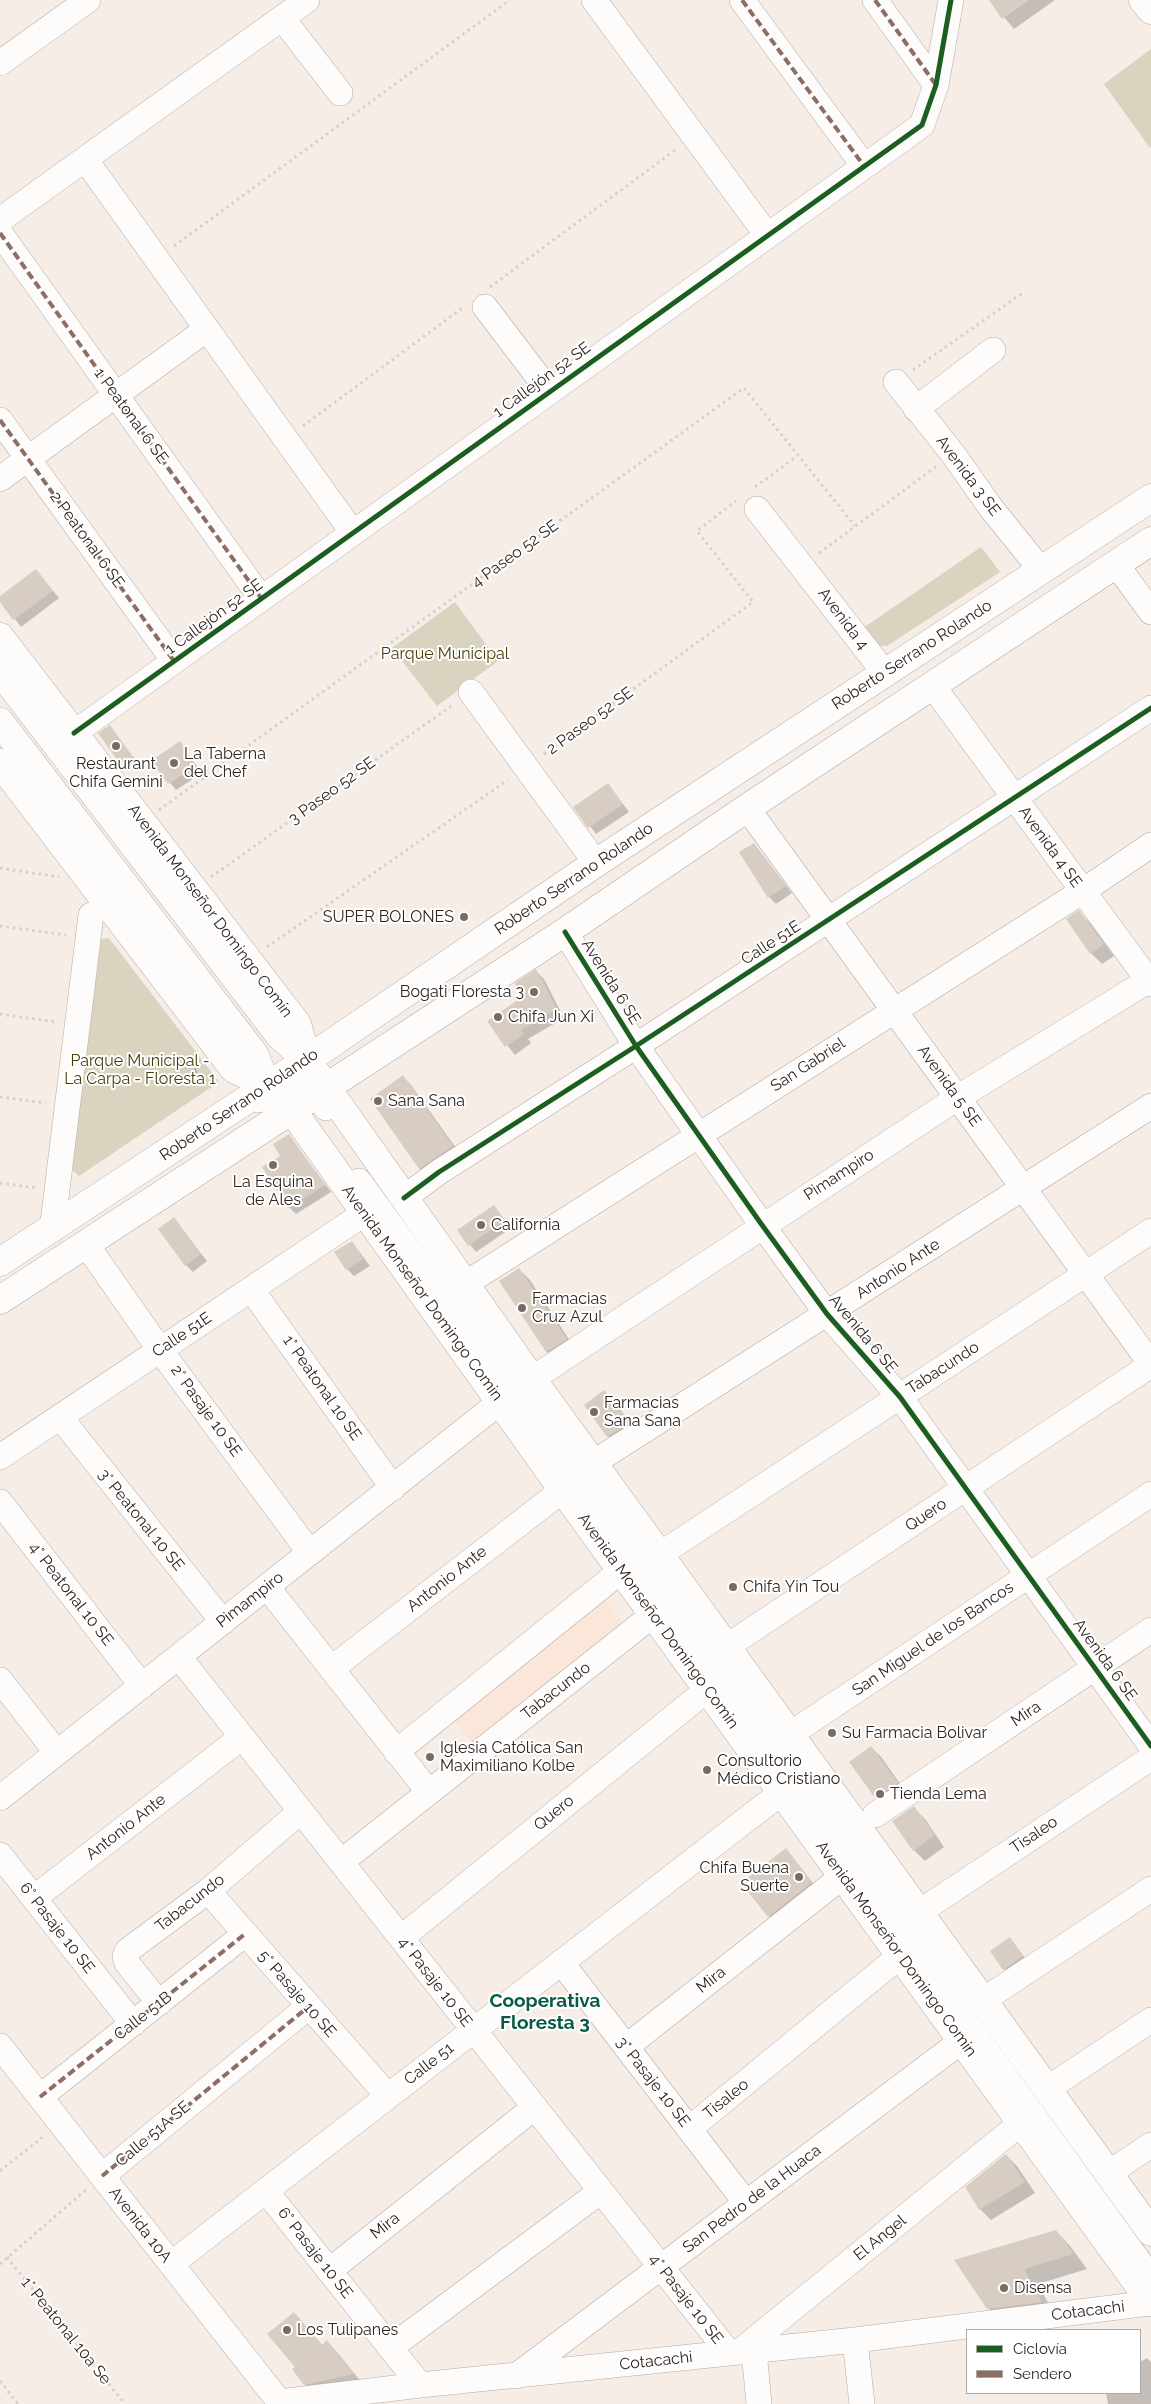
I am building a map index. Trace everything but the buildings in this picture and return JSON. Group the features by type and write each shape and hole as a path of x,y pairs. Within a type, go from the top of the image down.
{"main road":[{"path":"1143,0 1151,10"},
{"name":"Roberto Serrano Rolando","path":"0,1300 86,1244 277,1095 307,1060 596,863 1151,498"},
{"name":"Roberto Serrano Rolando","path":"0,1262 277,1095 320,1090 565,932 747,808 1151,542"},
{"name":"Avenida Monseñor Domingo Comín","path":"0,637 297,1024 307,1060"},
{"name":"Avenida Monseñor Domingo Comín","path":"0,671 280,1036 307,1060"},
{"path":"2,730 254,1054 277,1095"},
{"path":"0,763 94,883 234,1068 277,1095"},
{"name":"Avenida Monseñor Domingo Comin","path":"307,1060 320,1090 404,1198 789,1735 1151,2232"},
{"name":"Avenida Monseñor Domingo Comin","path":"277,1095 365,1213 563,1490 1151,2302"}],"street":[{"path":"0,63 62,7 88,0"},
{"path":"0,220 307,0"},
{"path":"742,0 864,166"},
{"path":"876,0 936,85"},
{"name":"1 Callejón 52 SE","path":"74,733 548,391 922,125 936,85 951,0"},
{"path":"600,2 767,235"},
{"path":"282,18 340,93"},
{"path":"85,159 353,533"},
{"name":"1 Peatonal 6 SE","path":"0,233 261,598"},
{"path":"485,307 548,391"},
{"path":"0,479 207,329"},
{"path":"916,409 993,350"},
{"name":"Avenida 3 SE","path":"896,382 953,454 991,508 1041,570"},
{"name":"2 Peatonal 6 SE","path":"0,420 174,661"},
{"name":"Avenida 4","path":"750,498 884,672"},
{"path":"1116,564 1151,612"},
{"name":"Avenida 4 SE","path":"932,685 1150,981"},
{"path":"471,692 596,863"},
{"name":"Calle 51E","path":"404,1198 439,1172 636,1046 1151,708"},
{"name":"Avenida 5 SE","path":"747,808 1151,1365"},
{"name":"San Gabriel","path":"465,1284 1083,891 1151,845"},
{"path":"52,1230 89,926"},
{"name":"Avenida 6 SE","path":"565,932 636,1046 700,1134 762,1225 828,1314 900,1397 1151,1746"},
{"name":"Pimampiro","path":"532,1379 762,1225 957,1098 1150,981"},
{"name":"Avenida Monseñor Domingo Comin","path":"320,1090 325,1108 1151,2250"},
{"name":"Roberto Serrano Rolando","path":"0,1270 277,1095"},
{"name":"Roberto Serrano Rolando","path":"0,1288 270,1113 277,1095"},
{"name":"Avenida Monseñor Domingo Comin","path":"277,1095 317,1122 1151,2278"},
{"name":"Antonio Ante","path":"593,1462 828,1314 1151,1106"},
{"name":"Calle 51E","path":"0,1458 365,1213"},
{"name":"Tabacundo","path":"659,1555 1151,1231"},
{"name":"2° Pasaje 10 SE","path":"86,1244 160,1350 310,1553"},
{"name":"1° Peatonal 10 SE","path":"251,1289 393,1488"},
{"name":"Quero","path":"726,1647 1151,1365"},
{"name":"Pimampiro","path":"0,1798 500,1402"},
{"name":"3° Peatonal 10 SE","path":"60,1417 223,1622"},
{"name":"Antonio Ante","path":"332,1668 563,1490"},
{"name":"San Miguel de los Bancos","path":"789,1735 1151,1494"},
{"name":"4° Peatonal 10 SE","path":"0,1502 142,1686"},
{"path":"396,1752 622,1570"},
{"path":"268,1587 428,1792"},
{"name":"Tabacundo","path":"341,1862 654,1614"},
{"name":"Mira","path":"875,1815 1151,1630"},
{"name":"4° Pasaje 10 SE","path":"179,1657 661,2267 741,2352"},
{"path":"0,1680 58,1753"},
{"name":"Quero","path":"401,1938 708,1689"},
{"name":"Antonio Ante","path":"34,1898 242,1737"},
{"name":"Tisaleo","path":"918,1913 1151,1758"},
{"name":"Calle 51","path":"171,2264 782,1792"},
{"name":"Tabacundo","path":"159,2003 127,1963 125,1957 127,1950 208,1891 301,1811"},
{"name":"6° Pasaje 10 SE","path":"0,1855 133,2024"},
{"name":"Mira","path":"626,2047 843,1876"},
{"path":"982,2001 1151,1889"},
{"name":"5° Pasaje 10 SE","path":"208,1891 388,2096"},
{"name":"Calle 51B","path":"40,2097 245,1934"},
{"name":"Tisaleo","path":"689,2129 901,1955"},
{"name":"3° Pasaje 10 SE","path":"560,1962 746,2203"},
{"name":"Calle 51A SE","path":"102,2176 308,2006"},
{"path":"1047,2089 1151,2020"},
{"name":"San Pedro de la Huaca","path":"516,2376 963,2040"},
{"name":"Avenida 10A","path":"0,2046 280,2403"},
{"name":"Mira","path":"329,2271 535,2107"},
{"name":"El Angel","path":"741,2352 1021,2123"},
{"path":"1109,2173 1151,2145"},
{"name":"6° Pasaje 10 SE","path":"266,2191 420,2385"},
{"path":"390,2348 601,2191"},
{"name":"Cotacachi","path":"280,2403 420,2385 855,2340 1151,2302"},
{"path":"855,2340 862,2404"},
{"path":"741,2352 759,2404"}],"path":[{"path":"157,259 510,0"},
{"path":"896,382 1024,292"},
{"path":"802,565 953,454"},
{"path":"0,868 94,883"},
{"path":"0,926 89,926"},
{"path":"0,1014 77,1024"},
{"path":"0,1097 67,1106"},
{"path":"0,1183 57,1190"},
{"path":"0,2171 60,2123"},
{"path":"0,2381 18,2404"}],"shaded area":[{"path":"605,1599 629,1631 475,1748 451,1716"}],"green space":[{"path":"1151,49 1151,147 1150,148 1104,84"},
{"path":"981,547 1000,572 887,646 874,646 859,631"},
{"name":"Parque Municipal","path":"455,602 498,661 437,706 392,648"},
{"name":"Parque Municipal - La Carpa - Floresta 1","path":"109,938 219,1082 79,1176 72,1169 101,939"}],"marked path":[{"path":"742,0 864,166"},
{"path":"875,0 936,85"},
{"path":"0,233 261,598"},
{"path":"0,420 174,661"},
{"path":"40,2097 245,1934"},
{"path":"102,2176 308,2007"}],"cycle path":[{"path":"74,733 922,125 936,85 951,0"},
{"path":"404,1198 439,1172 636,1046 1151,708"},
{"path":"565,932 636,1046 762,1225 827,1314 900,1397 1151,1746"}],"place":[{"name":"Restaurant Chifa Gemini","path":"116,746"},
{"name":"La Taberna del Chef","path":"174,763"},
{"name":"SUPER BOLONES","path":"464,917"},
{"name":"Bogati Floresta 3","path":"534,992"},
{"name":"Chifa Jun Xi","path":"498,1017"},
{"name":"Sana Sana","path":"378,1101"},
{"name":"La Esquina de Ales","path":"273,1165"},
{"name":"California","path":"481,1225"},
{"name":"Farmacias Cruz Azul","path":"522,1308"},
{"name":"Farmacias Sana Sana","path":"594,1412"},
{"name":"Chifa Yin Tou","path":"733,1587"},
{"name":"Su Farmacia Bolivar","path":"832,1733"},
{"name":"Iglesia Católica San Maximiliano Kolbe","path":"430,1757"},
{"name":"Consultorio Médico Cristiano","path":"707,1770"},
{"name":"Tienda Lema","path":"880,1794"},
{"name":"Chifa Buena Suerte","path":"799,1877"},
{"name":"Disensa","path":"1004,2288"},
{"name":"Los Tulipanes","path":"287,2330"}],"district":[{"name":"Cooperativa Floresta 3","path":"545,2012"}]}
